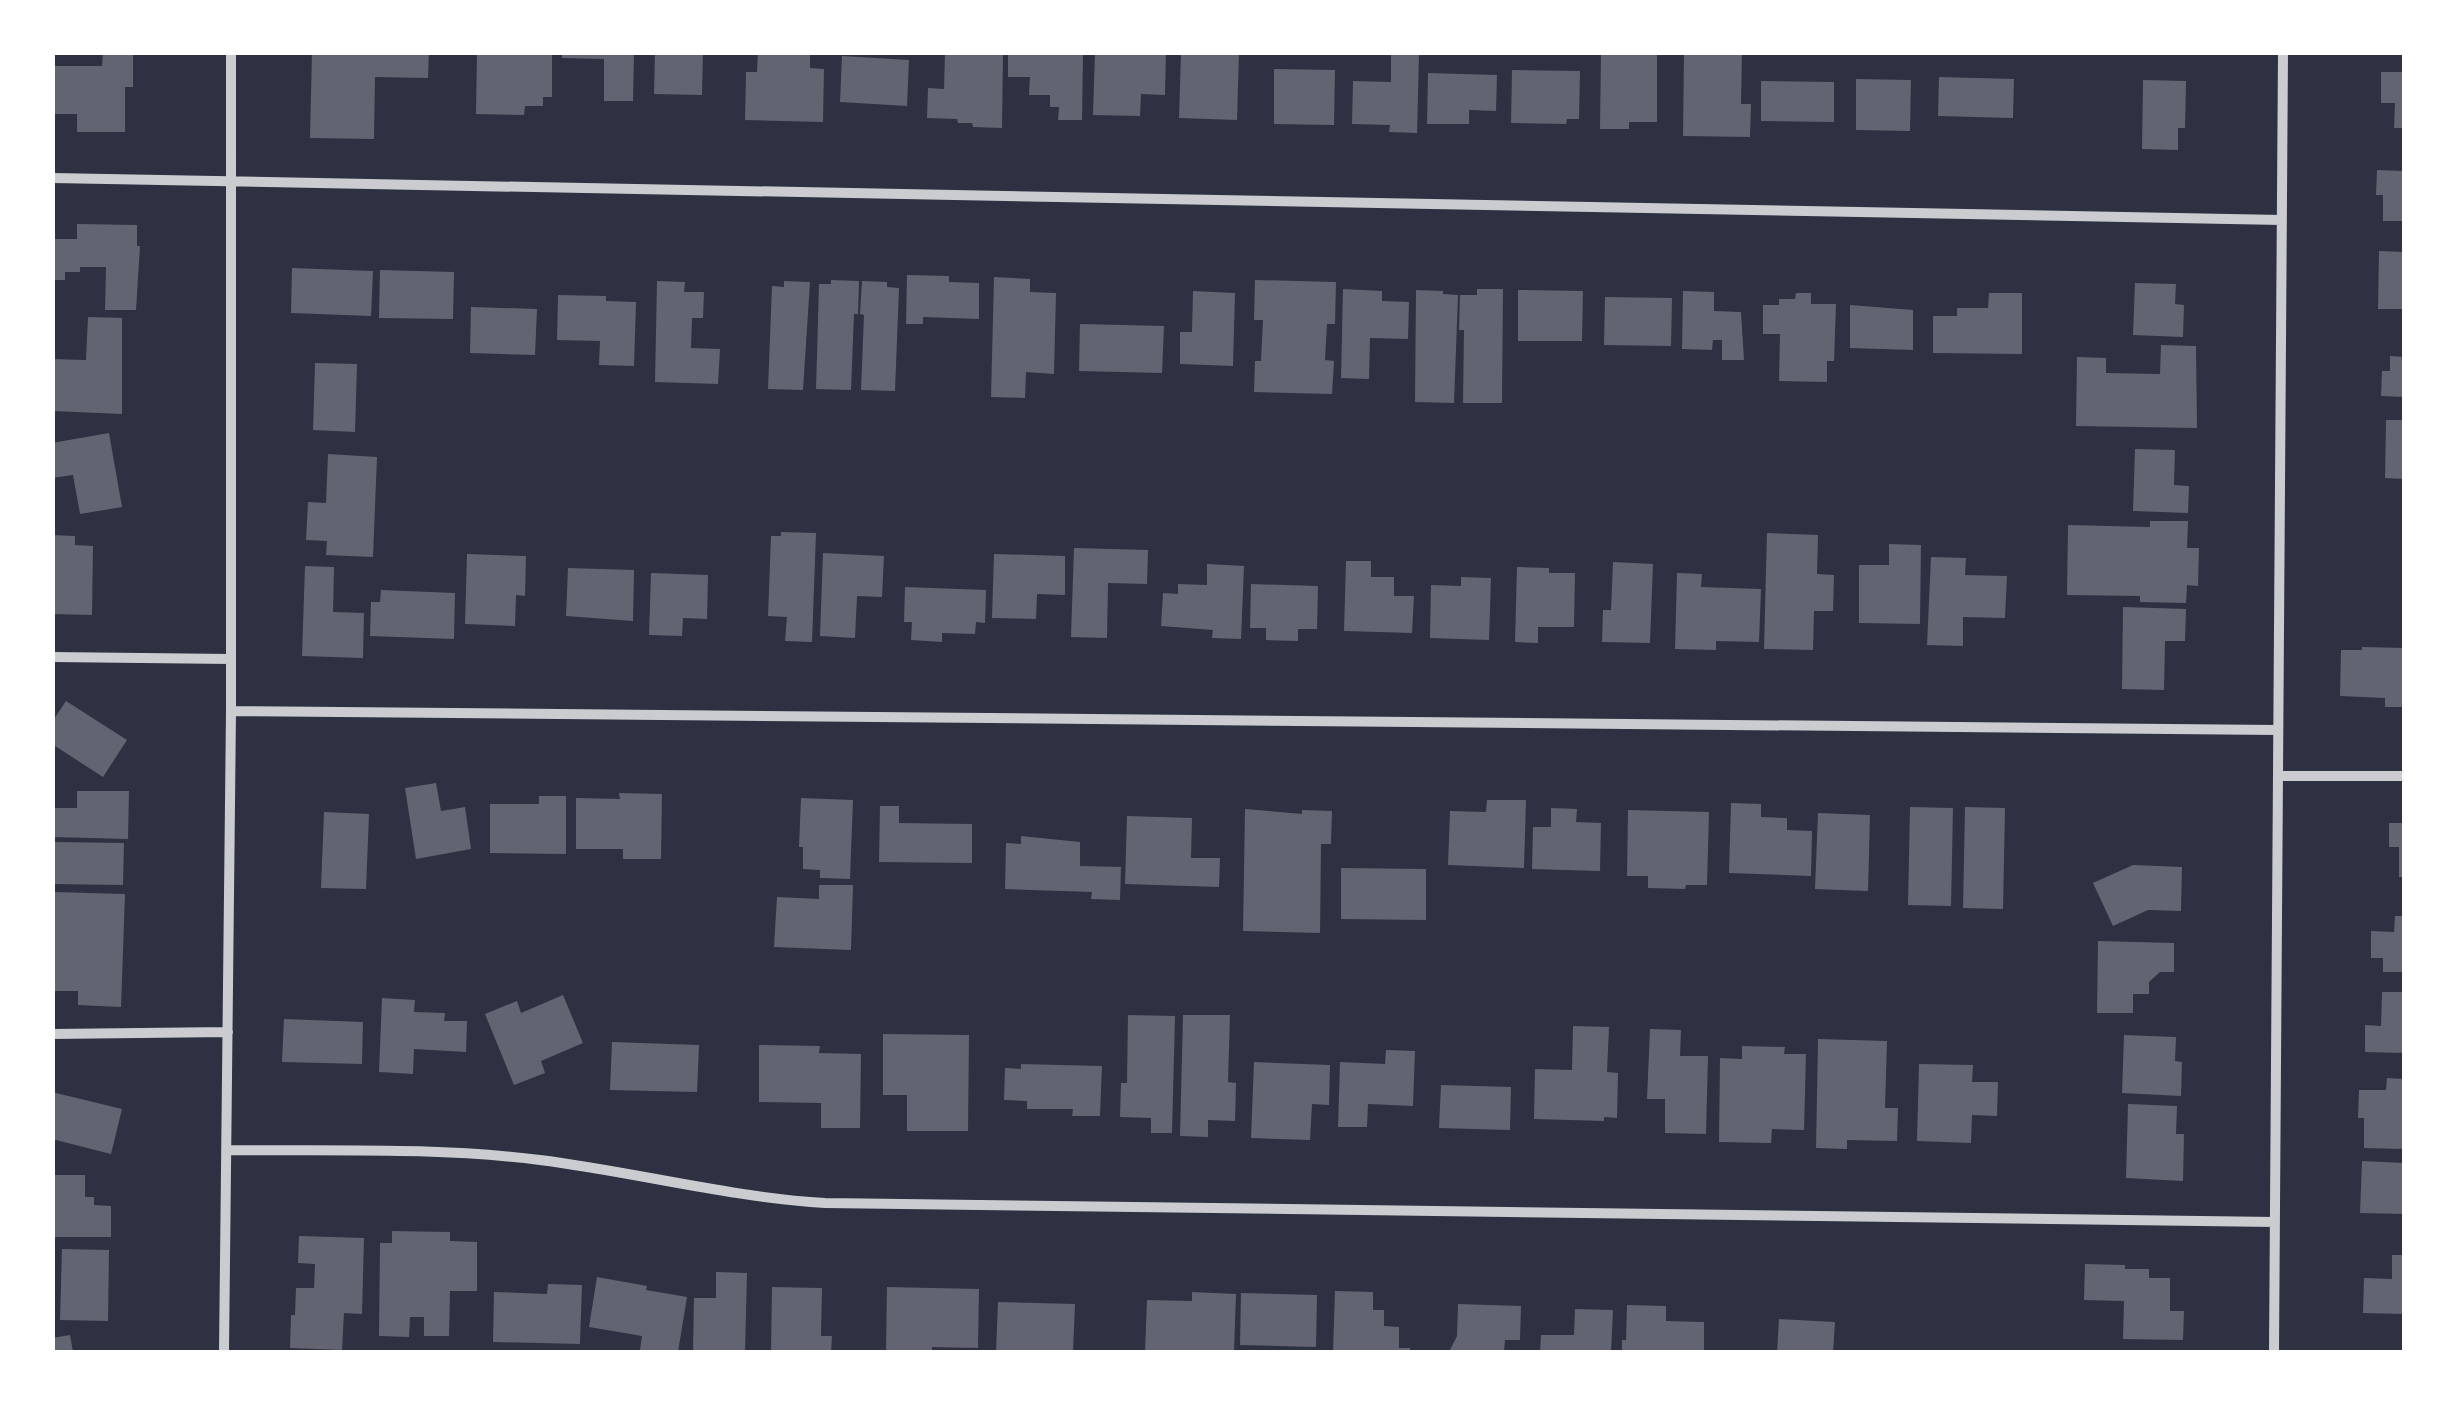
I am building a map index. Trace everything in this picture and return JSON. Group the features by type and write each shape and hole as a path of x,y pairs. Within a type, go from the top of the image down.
{"street":[{"path":"224,1352 231,711 231,52"},
{"path":"2274,1352 2283,52"},
{"path":"52,178 2282,220"},
{"path":"52,657 231,659"},
{"path":"231,711 2278,730"},
{"path":"2278,776 2404,776"},
{"path":"52,1034 228,1032"},
{"path":"228,1150 473,1154 542,1160 760,1199 825,1203 2275,1222"}],"building":[{"path":"103,52 133,52 133,87 125,87 125,132 77,132 77,114 52,114 52,66 102,66"},
{"path":"312,52 429,52 428,78 375,77 374,139 310,138"},
{"path":"477,52 552,52 552,97 543,97 543,106 525,106 524,115 476,114"},
{"path":"562,52 634,52 633,101 604,101 604,59 562,58"},
{"path":"655,52 703,52 702,95 654,94"},
{"path":"758,52 810,52 810,68 824,69 823,122 745,120 746,72 757,72"},
{"path":"945,52 1003,52 1002,128 927,118 928,88 944,89"},
{"path":"1008,52 1083,52 1082,120 1058,120 1059,107 1050,107 1050,95 1029,95 1030,77 1008,77"},
{"path":"1095,52 1166,52 1165,95 1141,94 1140,116 1093,115"},
{"path":"1181,52 1239,52 1237,120 1179,118"},
{"path":"1601,52 1657,52 1657,122 1629,122 1629,129 1600,129"},
{"path":"1684,52 1742,52 1741,104 1751,104 1750,137 1683,136"},
{"path":"1391,54 1419,54 1417,133 1389,132 1390,125 1352,124 1353,81 1391,82"},
{"path":"842,56 909,60 907,106 840,102"},
{"path":"1274,69 1335,70 1334,125 1274,124"},
{"path":"1512,70 1580,71 1579,119 1567,119 1566,124 1511,123"},
{"path":"2381,72 2404,72 2404,128 2394,128 2395,103 2381,103"},
{"path":"1428,73 1497,75 1496,111 1469,110 1469,124 1427,124"},
{"path":"1939,77 2014,79 2013,118 1938,116"},
{"path":"1856,79 1911,80 1910,131 1856,130"},
{"path":"2143,80 2186,81 2185,128 2178,128 2178,150 2142,149"},
{"path":"1761,81 1834,82 1834,122 1761,121"},
{"path":"2377,170 2404,171 2404,221 2383,221 2383,195 2376,195"},
{"path":"77,224 137,225 140,246 136,310 105,310 106,267 80,267 80,272 65,272 65,280 52,280 52,239 77,239"},
{"path":"2379,251 2404,252 2404,309 2378,309"},
{"path":"292,268 373,271 371,316 291,313"},
{"path":"380,270 454,272 453,319 379,318"},
{"path":"907,275 949,276 949,282 979,283 979,319 923,317 923,324 906,324"},
{"path":"994,277 1030,279 1030,292 1056,293 1054,374 1026,372 1025,398 991,397"},
{"path":"831,280 859,281 851,390 816,389 819,284 831,284"},
{"path":"1255,280 1336,282 1335,324 1327,324 1325,360 1334,361 1332,394 1254,392 1255,361 1261,361 1263,320 1254,320"},
{"path":"657,281 685,282 684,292 704,292 703,318 692,318 691,348 720,349 718,384 655,382"},
{"path":"784,281 810,282 803,390 768,389 772,286 784,287"},
{"path":"862,281 887,282 887,287 899,288 895,391 861,390"},
{"path":"2135,283 2176,284 2175,304 2184,305 2183,337 2133,335"},
{"path":"1343,289 1382,291 1382,301 1409,302 1408,339 1370,338 1369,379 1341,378"},
{"path":"1477,289 1503,289 1502,403 1463,403 1464,330 1459,330 1460,295 1477,295"},
{"path":"1416,290 1458,295 1454,403 1415,402"},
{"path":"1518,290 1583,291 1582,341 1518,341"},
{"path":"1193,291 1235,293 1233,366 1180,364 1180,332 1192,332"},
{"path":"1683,291 1714,292 1714,311 1741,312 1744,360 1722,360 1722,340 1713,340 1712,350 1682,349"},
{"path":"1796,293 1811,293 1811,304 1836,304 1834,361 1827,361 1827,382 1779,381 1780,334 1763,334 1763,305 1779,305 1779,299 1795,299"},
{"path":"1989,293 2022,293 2022,354 1933,353 1933,316 1957,316 1957,308 1988,308"},
{"path":"558,295 606,296 606,301 636,302 634,366 599,365 600,341 557,340"},
{"path":"1605,297 1672,298 1671,346 1604,345"},
{"path":"1850,305 1913,310 1913,350 1850,348"},
{"path":"471,307 537,309 535,355 470,353"},
{"path":"88,317 122,318 122,414 52,411 52,359 86,360"},
{"path":"1080,324 1164,326 1162,373 1079,371"},
{"path":"2161,345 2196,346 2197,428 2076,426 2077,357 2106,358 2106,373 2160,374"},
{"path":"2390,356 2404,357 2404,397 2381,396 2382,371 2390,371"},
{"path":"315,363 357,364 355,432 313,430"},
{"path":"2386,420 2404,420 2404,479 2385,478"},
{"path":"109,433 122,507 80,514 73,475 52,478 52,443"},
{"path":"2135,449 2175,450 2174,485 2189,486 2188,513 2133,511"},
{"path":"328,454 377,457 373,557 326,555 327,541 306,540 308,502 326,503"},
{"path":"2150,521 2188,521 2187,548 2199,548 2198,586 2187,585 2186,603 2140,602 2140,596 2067,595 2068,525 2150,527"},
{"path":"781,532 816,533 812,642 785,641 787,617 768,616 771,536 781,536"},
{"path":"1767,533 1818,535 1817,574 1834,575 1833,611 1814,611 1813,650 1764,649"},
{"path":"52,535 75,536 75,545 93,546 92,615 52,614"},
{"path":"1889,544 1921,545 1920,624 1859,623 1859,565 1889,565"},
{"path":"1074,548 1148,550 1147,584 1108,583 1107,638 1071,637"},
{"path":"823,553 884,556 882,597 857,596 855,638 820,636"},
{"path":"467,554 526,556 525,596 516,595 515,626 465,624"},
{"path":"994,554 1065,556 1065,595 1037,594 1036,619 992,618"},
{"path":"1931,557 1966,558 1965,575 2007,576 2005,618 1963,617 1963,646 1927,645"},
{"path":"1346,561 1371,561 1371,577 1394,577 1394,596 1414,596 1412,633 1344,631"},
{"path":"1613,562 1653,564 1650,643 1602,642 1603,610 1611,610"},
{"path":"1207,564 1244,566 1241,639 1212,638 1213,630 1161,626 1163,593 1178,594 1178,584 1207,585"},
{"path":"305,566 334,567 333,612 364,613 363,658 302,656"},
{"path":"1517,567 1575,573 1574,627 1538,627 1538,643 1515,642"},
{"path":"568,568 634,570 633,621 566,616"},
{"path":"651,573 708,575 707,619 683,618 682,636 649,635"},
{"path":"1677,573 1702,574 1701,587 1761,589 1759,642 1716,641 1716,650 1675,649"},
{"path":"1461,577 1491,578 1489,640 1430,638 1431,585 1461,586"},
{"path":"1251,584 1318,586 1317,629 1298,629 1298,641 1266,640 1266,628 1250,628"},
{"path":"905,587 986,590 985,623 976,622 975,634 942,633 942,642 911,640 912,622 904,622"},
{"path":"381,590 455,593 454,639 370,636 371,602 380,602"},
{"path":"2123,607 2186,609 2185,641 2165,641 2164,690 2122,689"},
{"path":"2404,648 2404,707 2385,707 2385,698 2340,696 2341,650"},
{"path":"66,701 127,740 103,777 52,744 52,722"},
{"path":"436,783 441,811 465,807 471,849 416,859 405,788"},
{"path":"77,791 129,791 128,839 52,837 52,808 77,808"},
{"path":"619,793 662,794 661,859 623,859 623,849 576,849 576,798 620,799"},
{"path":"539,796 566,796 566,854 490,853 490,804 539,804"},
{"path":"801,798 853,800 850,879 820,878 820,870 803,869 803,847 799,847"},
{"path":"1487,800 1526,800 1524,868 1448,865 1450,811 1486,812"},
{"path":"1731,803 1761,804 1761,817 1787,818 1787,830 1812,831 1811,876 1729,873"},
{"path":"880,806 899,806 899,823 972,824 972,863 879,862"},
{"path":"1910,807 1953,808 1951,906 1908,905"},
{"path":"1965,807 2005,808 2003,909 1963,908"},
{"path":"1551,808 1577,809 1576,822 1601,823 1600,871 1532,869 1533,827 1551,827"},
{"path":"1245,809 1302,814 1302,810 1332,811 1331,844 1321,844 1320,933 1243,931"},
{"path":"1628,810 1709,812 1707,885 1648,888 1648,876 1627,876"},
{"path":"324,812 369,814 366,889 321,888"},
{"path":"1818,813 1870,815 1868,891 1815,889"},
{"path":"1127,816 1192,818 1191,858 1220,858 1219,887 1125,884"},
{"path":"2389,823 2404,823 2404,877 2399,877 2399,847 2389,847"},
{"path":"1021,836 1080,842 1080,866 1121,867 1120,900 1091,899 1092,892 1005,889 1006,843 1021,844"},
{"path":"52,842 124,843 123,885 52,884"},
{"path":"2133,865 2182,867 2181,911 2148,910 2113,926 2093,883"},
{"path":"1341,868 1426,869 1426,920 1341,919"},
{"path":"819,885 853,885 851,950 774,947 777,897 819,899"},
{"path":"55,892 125,894 121,1007 78,1005 78,991 52,991"},
{"path":"2395,916 2404,916 2404,972 2383,972 2383,958 2371,958 2371,931 2394,932"},
{"path":"2098,941 2174,943 2174,972 2160,972 2149,982 2149,994 2133,994 2133,1013 2097,1013"},
{"path":"2382,992 2404,992 2404,1053 2365,1052 2365,1025 2381,1026"},
{"path":"563,995 583,1043 541,1061 545,1073 514,1085 485,1014 517,1001 521,1013"},
{"path":"382,998 415,1000 414,1012 445,1013 444,1021 467,1021 466,1052 414,1049 413,1074 379,1072"},
{"path":"1128,1015 1175,1016 1172,1133 1151,1133 1151,1118 1120,1117 1121,1083 1127,1083"},
{"path":"1183,1015 1230,1015 1228,1082 1236,1083 1235,1121 1208,1120 1208,1137 1180,1136"},
{"path":"284,1019 363,1022 362,1064 282,1062"},
{"path":"1573,1026 1609,1027 1607,1072 1618,1073 1617,1118 1534,1119 1535,1069 1572,1070"},
{"path":"1650,1029 1681,1030 1680,1056 1708,1056 1706,1134 1665,1133 1665,1099 1647,1099"},
{"path":"883,1034 969,1035 968,1131 907,1131 907,1095 883,1095"},
{"path":"2124,1035 2176,1037 2175,1061 2182,1062 2181,1096 2122,1093"},
{"path":"1818,1039 1887,1041 1885,1108 1898,1108 1897,1141 1847,1140 1847,1149 1816,1148"},
{"path":"612,1042 699,1045 697,1092 610,1090"},
{"path":"759,1045 820,1046 819,1053 861,1054 860,1128 821,1128 821,1103 759,1102"},
{"path":"1742,1046 1785,1047 1784,1054 1806,1054 1804,1130 1772,1129 1771,1143 1719,1142 1720,1058 1742,1059"},
{"path":"1386,1050 1415,1051 1413,1106 1368,1104 1367,1127 1338,1127 1340,1062 1385,1064"},
{"path":"1254,1062 1330,1065 1329,1105 1312,1104 1310,1140 1251,1138"},
{"path":"1021,1064 1102,1066 1100,1116 1072,1116 1073,1109 1027,1109 1027,1101 1004,1100 1005,1068 1021,1069"},
{"path":"1919,1064 1973,1065 1972,1082 1998,1082 1997,1116 1972,1115 1971,1143 1917,1141"},
{"path":"2387,1078 2404,1079 2404,1149 2364,1148 2364,1118 2358,1118 2359,1090 2386,1090"},
{"path":"1441,1085 1511,1087 1510,1130 1439,1128"},
{"path":"52,1092 122,1109 111,1154 52,1139"},
{"path":"2128,1104 2177,1106 2176,1134 2184,1134 2183,1181 2126,1178"},
{"path":"2362,1161 2404,1163 2404,1214 2360,1213"},
{"path":"52,1175 85,1175 85,1197 94,1197 94,1205 111,1206 111,1237 52,1237"},
{"path":"392,1231 450,1232 450,1241 477,1242 477,1291 450,1291 449,1336 424,1336 424,1317 410,1317 409,1337 379,1336 380,1243 392,1243"},
{"path":"299,1236 364,1238 362,1314 344,1313 342,1350 290,1348 296,1288 314,1288 315,1264 298,1263"},
{"path":"62,1249 109,1250 108,1321 60,1320"},
{"path":"2392,1255 2404,1255 2404,1314 2363,1313 2364,1278 2392,1279"},
{"path":"2085,1264 2125,1265 2125,1269 2149,1269 2149,1278 2170,1278 2170,1311 2184,1311 2183,1340 2123,1339 2124,1301 2084,1300"},
{"path":"716,1272 747,1273 745,1352 693,1352 694,1298 716,1298"},
{"path":"597,1277 687,1297 678,1352 640,1350 642,1336 589,1327"},
{"path":"548,1284 582,1285 580,1344 493,1342 494,1292 547,1294"},
{"path":"772,1287 822,1288 821,1336 832,1336 831,1352 771,1352"},
{"path":"887,1287 979,1289 978,1348 886,1352"},
{"path":"1335,1291 1373,1292 1373,1310 1384,1310 1384,1326 1399,1327 1399,1348 1410,1348 1410,1352 1333,1352"},
{"path":"1192,1292 1236,1294 1234,1352 1145,1352 1147,1300 1192,1301"},
{"path":"1241,1293 1317,1295 1316,1347 1240,1345"},
{"path":"998,1302 1075,1304 1073,1352 996,1352"},
{"path":"1458,1304 1521,1306 1520,1340 1505,1340 1504,1352 1449,1352 1457,1336"},
{"path":"1627,1305 1666,1306 1666,1321 1704,1322 1704,1352 1622,1352"},
{"path":"1575,1309 1613,1310 1611,1352 1540,1352 1541,1335 1574,1335"},
{"path":"1779,1319 1835,1322 1833,1352 1777,1352"},
{"path":"70,1335 73,1352 52,1352 52,1338"}]}
